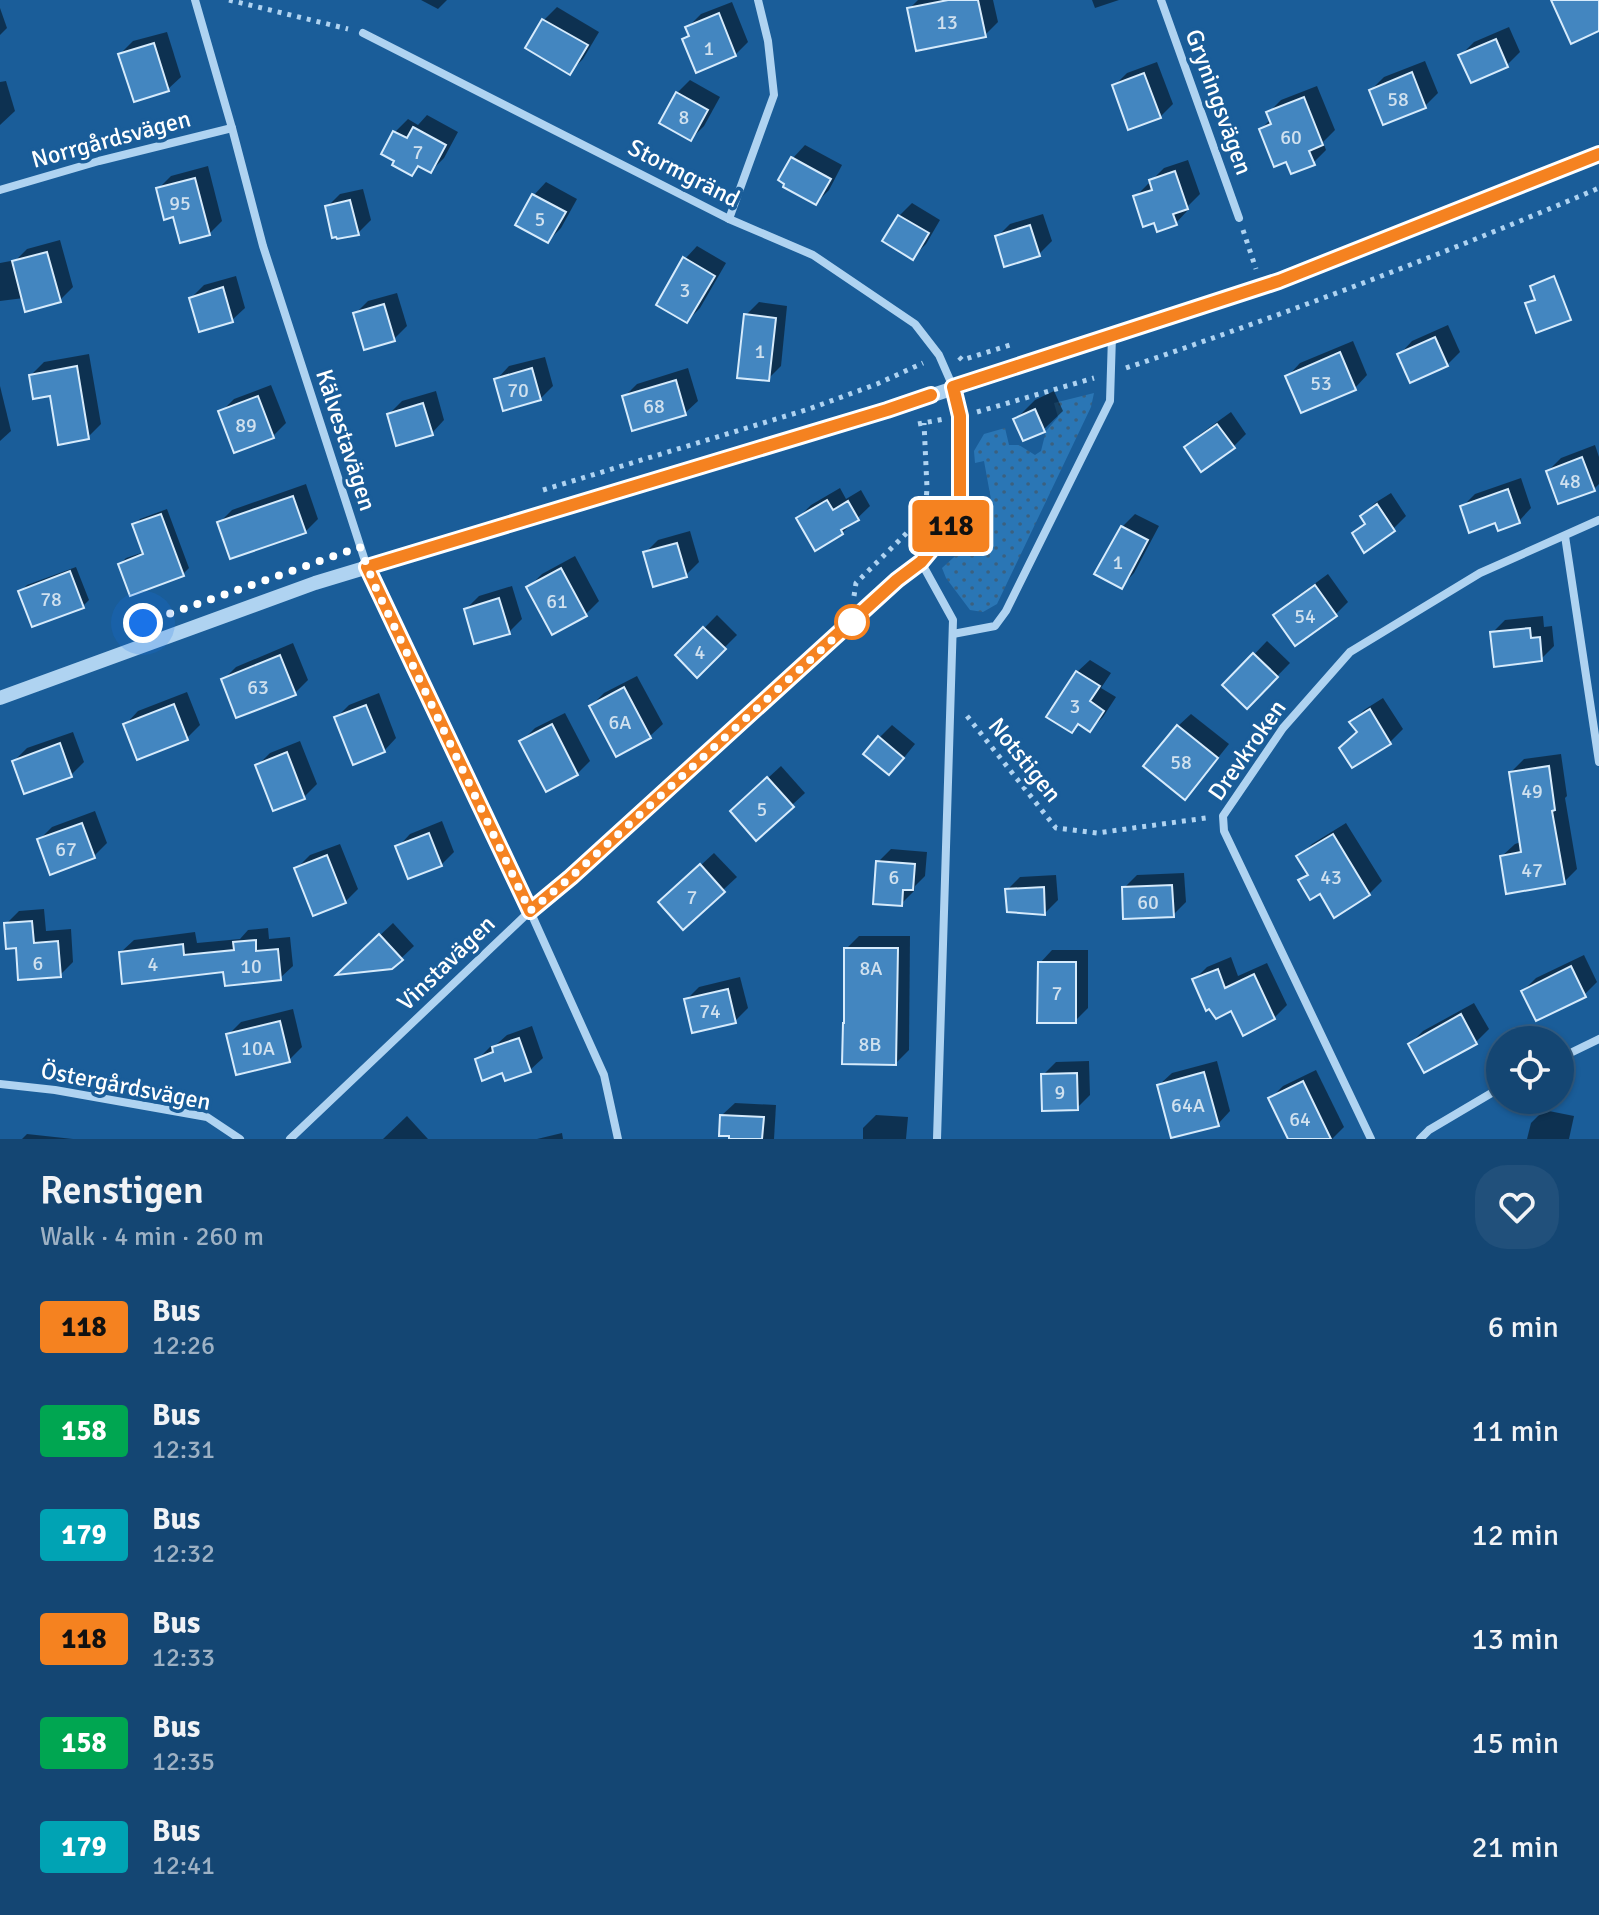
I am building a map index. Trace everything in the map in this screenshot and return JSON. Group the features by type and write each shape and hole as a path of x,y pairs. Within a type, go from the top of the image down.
{"street":[{"name":"Kälvestavägen","path":"195,0 263,246 367,567 604,1075 618,1139"},
{"path":"729,219 774,95 768,41 758,0"},
{"name":"Gryningsvägen","path":"1161,0 1239,218"},
{"name":"Stormgränd","path":"363,33 729,219 813,255 915,324 939,355 953,387"},
{"name":"Norrgårdsvägen","path":"0,190 99,161 232,128"},
{"path":"0,698 315,583 887,410 1279,281 1599,154"},
{"path":"953,634 995,626 1006,611 1110,401 1112,335"},
{"name":"Vinstavägen","path":"290,1139 530,911 897,580 921,562 960,515 960,416 953,387"},
{"name":"Drevkroken","path":"1371,1139 1224,831 1223,816 1283,728 1350,652 1480,573 1599,520"},
{"path":"1565,536 1599,762"},
{"path":"921,562 953,620 937,1139"},
{"path":"1574,1051 1599,1039"},
{"name":"Östergårdsvägen","path":"0,1084 55,1090 207,1117 240,1139"},
{"path":"1420,1139 1429,1130 1486,1096"}],"path":[{"path":"229,0 363,33"},
{"path":"1239,218 1256,269 1269,264"},
{"path":"537,492 809,409 877,384 939,355 954,354 962,360 1016,343"},
{"path":"849,624 856,583 925,515 924,423"},
{"name":"Notstigen","path":"951,696 1056,828 1097,833 1223,816"}],"shaded area":[{"path":"1094,393 1091,407 997,604 983,612 970,610 942,568 975,538 982,539 992,505 984,461 975,463 974,451 984,434 1005,428 1009,445 1019,445 1035,455 1041,451 1046,431 1058,417 1054,403"}],"building":[{"path":"948,0 978,0 986,37 916,51 907,8"},
{"path":"1551,0 1599,0 1599,31 1571,44"},
{"path":"719,13 736,56 696,73 682,39 689,36 685,27"},
{"path":"542,19 588,45 570,75 525,48"},
{"path":"1496,39 1508,67 1471,83 1458,55"},
{"path":"154,43 169,91 134,102 118,54"},
{"path":"1412,72 1426,108 1383,125 1369,90"},
{"path":"1144,73 1161,118 1128,130 1112,85"},
{"path":"676,92 708,110 691,141 659,123"},
{"path":"1304,97 1323,145 1309,151 1315,165 1291,174 1286,162 1274,167 1259,129 1271,124 1266,112"},
{"path":"413,127 446,145 431,173 418,166 412,176 392,165 394,161 381,154 393,131 407,138"},
{"path":"791,157 831,179 816,205 783,187 784,184 778,180"},
{"path":"1175,171 1188,209 1173,214 1177,225 1157,232 1154,223 1143,227 1133,196 1152,190 1149,180"},
{"path":"195,178 210,235 180,243 173,217 164,220 156,188"},
{"path":"532,194 566,212 548,243 515,225"},
{"path":"350,200 359,235 332,238 325,206"},
{"path":"898,215 929,233 913,260 882,241"},
{"path":"1030,225 1040,256 1004,267 995,236"},
{"path":"47,252 61,302 25,312 12,261"},
{"path":"683,257 715,276 687,323 656,305"},
{"path":"1554,276 1571,320 1536,333 1525,303 1535,300 1530,286"},
{"path":"223,287 233,322 199,332 189,298"},
{"path":"384,304 395,341 364,350 353,313"},
{"path":"744,314 776,318 769,381 737,378"},
{"path":"1435,337 1448,366 1410,383 1397,354"},
{"path":"1340,352 1356,390 1301,413 1285,376"},
{"path":"77,366 89,439 58,445 50,396 33,399 29,375"},
{"path":"532,368 541,400 503,411 494,379"},
{"path":"676,380 686,415 632,431 622,396"},
{"path":"258,396 274,438 234,453 218,411"},
{"path":"423,403 433,435 396,446 387,414"},
{"path":"1035,409 1045,432 1023,441 1013,419"},
{"path":"1217,424 1235,448 1201,472 1184,447"},
{"path":"1582,457 1595,491 1558,504 1546,471"},
{"path":"1508,489 1520,523 1498,531 1495,523 1469,533 1460,506"},
{"path":"293,496 306,533 230,559 217,522"},
{"path":"827,500 833,510 848,501 859,520 815,551 796,518"},
{"path":"1377,504 1395,531 1364,553 1352,533 1365,524 1360,516"},
{"path":"161,514 184,576 130,596 118,564 143,554 132,524"},
{"path":"1121,526 1148,540 1122,589 1094,574"},
{"path":"677,543 687,577 653,587 643,552"},
{"path":"561,568 587,616 552,635 526,587"},
{"path":"70,571 84,608 32,627 18,591"},
{"path":"1315,585 1337,616 1295,646 1273,615"},
{"path":"499,598 510,634 474,644 464,609"},
{"path":"703,627 726,649 697,678 675,655"},
{"path":"1530,628 1531,638 1540,637 1542,661 1494,667 1490,632"},
{"path":"1253,653 1278,677 1247,709 1222,685"},
{"path":"280,655 296,695 236,718 221,679"},
{"path":"1076,671 1100,686 1090,701 1104,711 1090,732 1078,724 1072,733 1046,717"},
{"path":"624,687 651,738 616,757 589,706"},
{"path":"174,704 188,740 137,760 123,724"},
{"path":"366,705 385,752 353,765 334,717"},
{"path":"1370,709 1391,744 1352,768 1339,748 1357,732 1349,722"},
{"path":"552,724 578,775 546,792 519,741"},
{"path":"1177,725 1218,758 1185,800 1143,766"},
{"path":"878,736 904,758 889,775 863,754"},
{"path":"60,743 72,777 24,794 12,761"},
{"path":"287,752 305,799 273,811 255,765"},
{"path":"1549,766 1555,810 1552,811 1565,884 1506,894 1500,856 1521,852 1509,772"},
{"path":"767,777 794,807 756,841 730,811"},
{"path":"82,823 95,858 50,875 37,839"},
{"path":"429,833 442,866 408,879 395,846"},
{"path":"1333,834 1370,895 1334,918 1320,894 1310,900 1298,880 1308,875 1296,856"},
{"path":"327,855 346,903 313,916 294,868"},
{"path":"876,861 915,864 913,890 903,890 902,906 873,904"},
{"path":"700,864 725,892 683,930 658,902"},
{"path":"1172,885 1174,917 1123,919 1122,887"},
{"path":"1044,887 1045,915 1007,912 1005,889"},
{"path":"32,921 34,943 58,941 61,977 18,980 16,948 6,949 4,923"},
{"path":"379,934 403,960 392,969 336,975"},
{"path":"256,940 256,951 278,949 281,980 225,986 223,972 122,984 119,952 183,944 184,955 234,950 233,942"},
{"path":"844,948 898,948 896,1065 842,1064"},
{"path":"1038,962 1076,962 1076,1023 1037,1023"},
{"path":"1571,966 1586,997 1536,1021 1521,991"},
{"path":"1218,969 1225,988 1254,974 1275,1019 1243,1036 1231,1011 1216,1019 1209,1009 1206,1011 1192,979"},
{"path":"728,989 736,1023 692,1033 684,999"},
{"path":"1461,1014 1477,1044 1424,1073 1408,1044"},
{"path":"280,1021 290,1062 236,1075 226,1034"},
{"path":"519,1038 531,1072 505,1081 502,1073 482,1081 475,1059 493,1052 492,1047"},
{"path":"1204,1072 1219,1126 1171,1138 1157,1085"},
{"path":"1077,1073 1078,1110 1042,1111 1041,1074"},
{"path":"1303,1081 1331,1139 1288,1139 1268,1098"},
{"path":"720,1115 764,1117 762,1139 719,1136"}],"bus line":[{"name":"118","path":"931,395 367,567 530,911 897,580 921,562 960,515 960,416 953,387 1279,281 1599,154"}],"route":[{"path":"143,623 360,547 374,584 530,911 852,622"}]}
